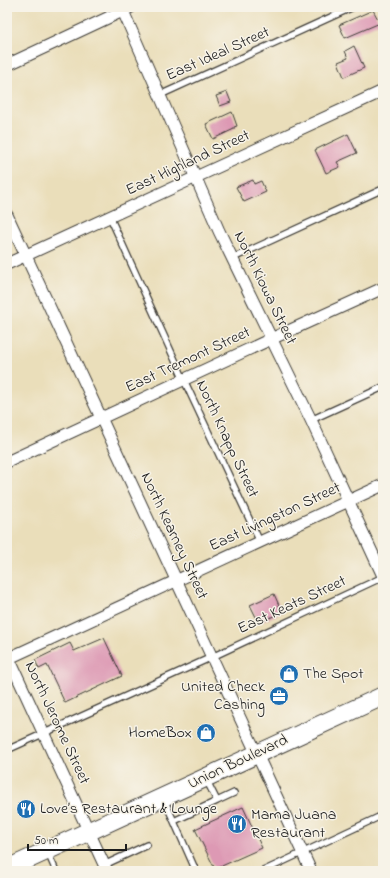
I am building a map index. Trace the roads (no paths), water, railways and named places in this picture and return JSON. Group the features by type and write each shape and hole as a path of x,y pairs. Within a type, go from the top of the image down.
{"main road":[{"name":"Union Boulevard","path":"13,869 89,831 383,696"}],"street":[{"name":"North Kiowa Street","path":"120,11 160,95 219,231 311,420 383,577"},
{"path":"7,64 120,11"},
{"name":"East Highland Street","path":"7,264 383,91"},
{"name":"North Kearney Street","path":"7,215 311,871"},
{"name":"East Tremont Street","path":"7,462 383,288"},
{"name":"East Livingston Street","path":"8,657 177,581 383,485"},
{"name":"North Jerome Street","path":"8,657 106,868"}],"lane":[{"name":"East Ideal Street","path":"160,95 352,7"},
{"path":"233,258 383,189"},
{"name":"North Knapp Street","path":"110,217 260,542"},
{"path":"311,420 383,387"},
{"name":"East Keats Street","path":"44,733 383,577"},
{"path":"7,750 44,733"},
{"path":"206,777 217,801"},
{"path":"174,821 234,793"},
{"path":"163,797 196,871"},
{"path":"263,871 383,815"},
{"path":"106,868 147,845"},
{"path":"47,851 56,871"}],"place":[{"name":"The Spot","path":"289,674"},
{"name":"United Check Cashing","path":"279,696"},
{"name":"HomeBox","path":"206,733"},
{"name":"Love’s Restaurant & Lounge","path":"26,809"},
{"name":"Mama Juana Restaurant","path":"237,824"}]}
